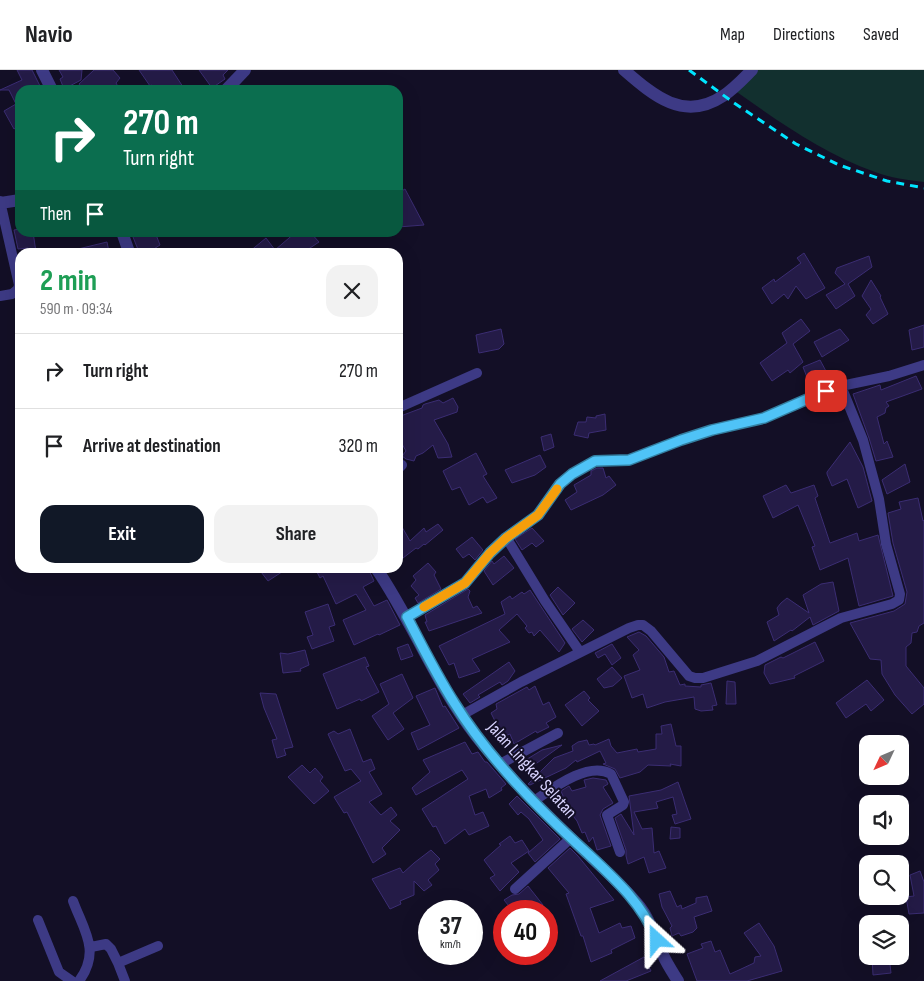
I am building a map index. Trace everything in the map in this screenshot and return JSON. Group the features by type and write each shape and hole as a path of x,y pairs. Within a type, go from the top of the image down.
{"street":[{"path":"42,70 50,85"},
{"path":"231,85 245,70"},
{"path":"624,70 660,98 677,106 688,108 701,106 724,96 752,70"},
{"path":"15,200 0,202 15,268"},
{"path":"0,296 12,294 15,292"},
{"path":"407,617 465,583 490,553 506,538 538,515 560,484 572,474 595,461 629,460 712,430 764,418 841,386 889,376 924,365"},
{"path":"403,406 477,373"},
{"path":"462,715 521,682 638,625 643,625 651,630 689,676 702,678 757,660 841,618 892,604 899,600 900,594 886,544 879,499 863,440 841,386"},
{"path":"506,538 580,652"},
{"name":"Jalan Lingkar Selatan","path":"379,573 407,617 441,681 476,736 534,801 616,879 641,908 651,924 663,956 678,981"},
{"path":"500,764 558,733"},
{"path":"534,801 559,784 590,770 600,770 611,774 624,804 607,815 620,852"},
{"path":"516,889 571,838"},
{"path":"72,902 91,947 88,966 79,981"},
{"path":"38,920 59,972 72,981"},
{"path":"91,947 106,944 111,949 125,981"},
{"path":"118,963 158,946"}],"green space":[{"path":"757,70 924,70 924,182 899,179 856,165 785,125 734,90"}],"building":[{"path":"17,70 32,70 40,85 15,85 15,102 9,90 0,90 22,80"},
{"path":"59,70 82,70 81,80 72,85 62,85 60,79 63,77"},
{"path":"94,70 113,70 120,78 116,83 117,85 79,84"},
{"path":"139,70 172,70 182,85 152,85 149,85"},
{"path":"199,70 228,70 223,75 225,79 216,85 210,85"},
{"path":"15,105 14,129 4,111"},
{"path":"405,189 424,225 403,227 403,190"},
{"path":"15,237 34,237 35,248 18,248"},
{"path":"133,237 157,237 160,245 155,248 137,248"},
{"path":"290,237 314,237 319,242 310,248 277,248"},
{"path":"266,238 274,248 254,248"},
{"path":"107,242 108,248 82,248"},
{"path":"804,253 825,288 806,299 796,286 788,299 784,294 772,304 762,288 774,279 775,282 801,263 797,258"},
{"path":"869,256 872,267 848,284 855,296 836,309 826,295 845,284 835,273 837,268"},
{"path":"871,280 881,296 888,314 873,324 866,315 871,309 862,296"},
{"path":"801,319 810,331 793,344 803,362 790,373 788,370 772,381 760,363 787,343 782,333"},
{"path":"924,325 924,347 912,350 909,330"},
{"path":"501,329 504,344 499,349 479,353 476,335"},
{"path":"840,329 849,340 822,357 814,342"},
{"path":"820,360 827,373 808,380 803,367"},
{"path":"916,376 922,389 886,402 889,406 886,408 885,413 877,417 884,444 887,441 893,457 876,461 853,394 880,385 881,390"},
{"path":"453,398 458,407 457,412 434,420 448,444 452,457 438,458 433,445 416,456 414,461 406,459 403,457 406,451 403,446 403,415 422,408 425,404 439,400 443,403"},
{"path":"605,414 606,430 589,433 588,438 574,435 578,422 586,422 587,417 596,418 596,416"},
{"path":"551,434 554,447 544,451 541,437"},
{"path":"850,442 863,467 872,501 858,508 847,479 832,486 827,474"},
{"path":"476,453 487,474 483,476 497,498 487,503 483,497 469,505 460,487 452,490 443,471"},
{"path":"540,455 546,467 535,475 512,483 505,470"},
{"path":"905,464 910,482 887,494 882,480"},
{"path":"603,468 606,478 609,476 616,485 603,495 571,510 565,500 577,492 574,485 591,475 591,471"},
{"path":"786,485 791,493 814,485 818,496 815,498 830,543 857,533 859,541 878,535 893,596 859,606 848,558 820,570 812,547 815,546 798,505 773,518 763,496"},
{"path":"918,498 924,520 924,623 919,626 917,632 912,633 911,643 906,647 906,666 924,688 924,704 912,714 895,695 882,674 881,660 870,659 850,623 894,611 905,604 907,592 893,543 888,513 901,509 899,502"},
{"path":"438,524 443,530 425,545 418,549 416,548 403,558 403,529 410,541 424,528 426,532"},
{"path":"532,528 544,541 536,547 532,543 522,550 515,539"},
{"path":"472,537 483,550 475,560 469,554 463,558 456,549"},
{"path":"504,556 514,568 493,585 484,571 492,561 494,564"},
{"path":"428,563 436,572 434,575 441,589 418,603 415,598 419,595 411,586 416,580 413,576"},
{"path":"262,573 280,573 268,581"},
{"path":"318,573 370,573 374,581 363,587 374,606 387,600 400,625 354,645 343,620 366,610 356,594 336,604 323,576 320,578"},
{"path":"833,582 839,611 813,625 810,617 792,631 774,641 767,622 779,615 777,608 781,603 787,598 809,613 803,595 821,584"},
{"path":"558,587 575,603 563,615 550,595"},
{"path":"468,589 470,591 468,597 473,608 477,606 482,613 429,631 425,622 427,622 425,615"},
{"path":"530,590 565,643 559,652 540,630 534,636 532,632 529,633 525,628 527,626 517,614 499,630 510,642 472,659 480,671 459,678 454,663 449,665 439,646 505,614 501,602 510,596 512,599 522,592 524,594"},
{"path":"328,604 335,625 329,627 334,641 312,649 307,637 313,635 305,612"},
{"path":"583,620 594,630 582,642 572,629"},
{"path":"639,632 646,636 664,657 669,672 674,671 680,685 701,687 701,685 711,683 717,705 712,706 713,710 701,711 695,709 694,697 665,702 647,708 643,694 632,698 624,676 640,670 633,655 639,650 627,637"},
{"path":"815,642 824,661 794,676 795,678 770,684 764,673 765,665"},
{"path":"408,644 413,656 401,660 397,648"},
{"path":"612,644 621,658 612,665 605,654 598,658 595,653"},
{"path":"305,650 309,665 300,669 301,671 283,673 280,653 288,654"},
{"path":"365,657 369,666 366,667 379,692 361,701 360,699 337,709 323,674"},
{"path":"509,662 515,671 508,681 502,685 500,682 478,695 480,697 470,703 463,694"},
{"path":"612,667 622,678 613,686 604,688 597,679"},
{"path":"402,674 413,698 393,713 404,729 388,740 372,716 389,704 380,684"},
{"path":"867,680 884,700 871,711 866,704 846,718 836,703"},
{"path":"727,681 735,682 736,704 726,704"},
{"path":"535,686 543,705 549,702 556,717 546,723 549,727 537,733 536,731 514,744 510,734 500,738 496,728 498,727 491,713 497,709 496,704 527,687 529,690"},
{"path":"435,688 443,707 445,706 459,728 418,750 411,733 430,725 416,696"},
{"path":"584,691 590,698 588,700 599,711 582,726 565,705"},
{"path":"260,693 276,694 293,747 284,749 286,755 277,758 272,740 277,739"},
{"path":"671,724 676,746 681,746 681,766 670,764 671,766 648,765 640,772 620,778 615,769 603,764 606,763 600,751 577,762 576,760 566,768 530,785 528,784 554,758 573,751 572,746 578,742 587,740 589,745 595,745 609,739 611,746 617,753 637,749 638,752 656,749 656,734 662,734 661,726"},
{"path":"350,729 363,762 371,759 375,769 369,772 382,794 369,802 381,815 391,807 397,815 390,821 400,830 382,848 386,854 373,863 347,812 344,813 334,797 361,781 351,769 345,771 328,734 334,731 338,734"},
{"path":"465,742 472,754 478,752 506,784 501,788 502,790 489,798 486,789 469,796 475,815 483,812 489,826 469,835 465,829 445,844 436,826 433,827 422,809 468,779 462,770 416,795 412,788 430,772 423,760"},
{"path":"562,745 530,768 524,761 542,750"},
{"path":"302,765 310,773 315,768 323,777 320,781 329,791 314,804 288,777"},
{"path":"593,778 606,780 608,784 603,787 613,803 603,809 600,815 611,846 597,850 593,837 589,842 585,832 582,833 577,821 567,808 561,811 554,800 563,796 561,791 569,786 572,791 586,787 584,780"},
{"path":"678,782 691,819 675,824 672,815 677,814 673,797 656,802 658,808 634,812 642,829 652,828 654,853 659,851 666,868 649,873 644,857 628,864 626,850 615,818 621,814 634,835 629,796 661,790"},
{"path":"517,796 560,839 535,862 528,853 543,840 529,819 521,812 518,815 509,804"},
{"path":"671,827 680,828 680,838 670,839"},
{"path":"510,836 515,843 522,840 529,851 511,863 519,872 500,891 490,878 495,875 484,860 501,845 499,844"},
{"path":"570,848 614,900 590,908 599,933 620,923 622,928 631,926 635,938 611,950 612,953 591,962 566,894 569,893 548,868"},
{"path":"431,850 440,859 435,864 439,870 428,880 432,885 424,891 414,881 414,895 400,901 401,904 390,909 372,879 400,868 403,873"},
{"path":"920,871 924,882 924,913 909,914 907,905 909,905 909,897 914,896 910,875"},
{"path":"528,886 539,900 504,900 512,895 519,894"},
{"path":"670,891 677,907 681,905 682,909 696,903 696,898 707,896 712,911 694,917 697,928 693,932 681,936 679,933 672,936 670,928 672,926 662,907 659,894"},
{"path":"759,923 774,946 782,971 747,981 697,981 687,954 703,948 701,944 711,941 715,952 720,950 730,974 754,963 755,957 761,956 744,933"},
{"path":"644,957 651,971 626,981 600,981"},
{"path":"872,965 890,965 891,973 873,975"}],"railway":[{"path":"689,70 734,103 796,144 839,165 887,181 924,188"}],"slow traffic":[{"path":"424,607 465,583 490,553 506,538 538,515 557,489"}],"route":[{"path":"657,940 651,924 633,898 616,879 571,838 519,786 476,736 441,681 407,617 465,583 490,553 506,538 538,515 560,484 572,474 595,461 629,460 712,430 764,418 826,391"}]}
